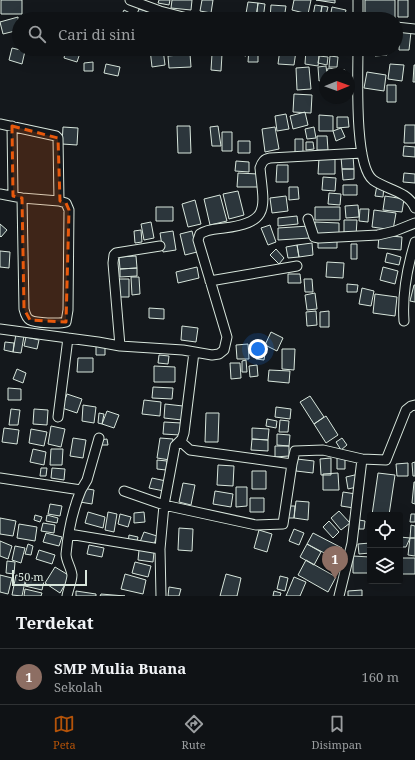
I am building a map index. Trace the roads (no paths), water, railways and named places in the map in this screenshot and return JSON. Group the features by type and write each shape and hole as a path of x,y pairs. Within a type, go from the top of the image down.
{"street":[{"path":"130,0 164,12"},
{"path":"358,0 358,12"},
{"path":"403,27 415,29"},
{"path":"358,56 359,138 368,172 373,180 410,199 415,208"},
{"path":"0,124 56,136 58,138 59,202"},
{"path":"0,194 17,198 66,203 69,210 68,319 66,322 60,324 30,320 26,317 24,309 17,198 12,126"},
{"path":"0,329 120,346 166,348 212,355 219,354 224,350 227,343 227,337 198,236 202,232 250,223 258,218 263,205 260,168 265,159 362,153"},
{"path":"308,219 314,237 319,238 378,235 395,231 415,223"},
{"path":"404,321 404,285 409,260 415,242"},
{"path":"120,346 113,263 114,255 116,253 160,246"},
{"path":"210,281 297,266"},
{"path":"58,417 68,338"},
{"path":"161,596 160,549 164,505 175,446 180,441 184,433 194,352"},
{"path":"124,491 164,505 256,525 283,524 295,451 323,450 362,459 386,460 406,410 415,405"},
{"path":"67,596 72,576 66,559 69,534 80,490 87,480 99,438"},
{"path":"180,441 190,450 292,464"},
{"path":"339,596 352,543 362,459"},
{"path":"0,478 80,490"},
{"path":"69,534 160,549"}],"place":[{"name":"SMP Mulia Buana","path":"335,579"}]}
